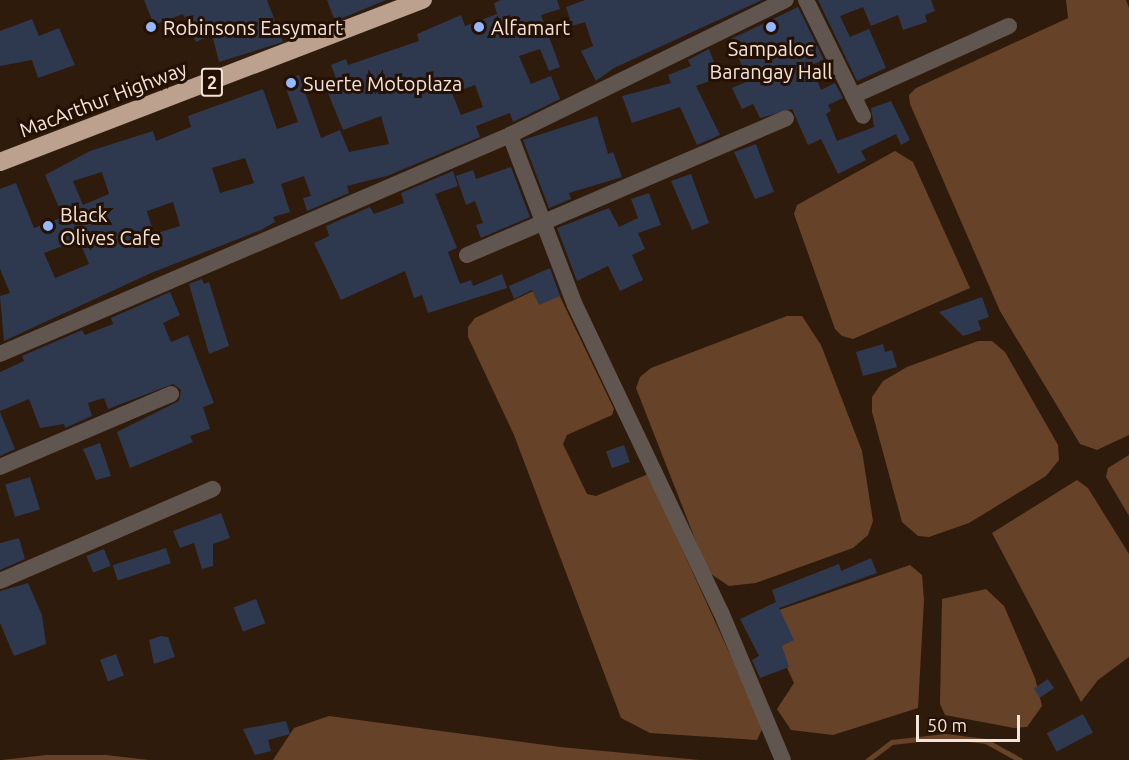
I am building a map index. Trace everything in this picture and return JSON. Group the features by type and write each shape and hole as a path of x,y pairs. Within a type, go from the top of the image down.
{"highway":[{"name":"MacArthur Highway","path":"0,162 423,0"}],"street":[{"path":"0,354 510,135 786,0"},
{"path":"806,0 863,117"},
{"path":"853,96 1009,26"},
{"path":"467,255 786,118"},
{"path":"510,135 601,365 721,612 783,760"},
{"path":"0,467 171,394"},
{"path":"0,581 213,489"}],"shaded area":[{"path":"1066,0 1126,0 1129,8 1129,435 1097,450 1080,444 1000,311 910,104 909,95 916,88 1068,18"},
{"path":"895,151 913,162 970,288 853,339 842,336 835,329 794,214 797,205"},
{"path":"553,282 614,409 612,415 567,435 563,444 587,494 596,496 648,474 763,727 757,740 650,733 621,718 514,435 468,337 468,327 475,318"},
{"path":"787,316 802,316 821,345 862,451 873,521 868,535 853,548 756,583 729,586 708,572 636,388 640,377 651,368"},
{"path":"978,341 992,341 1005,352 1058,445 1059,460 1046,476 969,523 929,537 918,536 902,522 872,412 872,397 883,381 907,367"},
{"path":"1129,455 1129,516 1106,477 1108,468"},
{"path":"1077,480 1088,488 1129,554 1129,657 1098,680 1081,702 992,533"},
{"path":"910,565 922,575 924,600 918,708 833,735 791,730 777,709 794,683 777,646 779,610"},
{"path":"986,589 1004,606 1035,678 1042,706 1027,727 1014,728 945,715 940,704 942,599"},
{"path":"329,716 560,747 700,760 273,760 294,728"},
{"path":"46,755 106,755 149,760 2,760"}],"building":[{"path":"144,0 267,0 283,42 219,62 212,34 196,42 183,14 154,25"},
{"path":"327,0 386,0 335,21"},
{"path":"501,0 557,0 560,9 541,15 560,67 549,71 540,49 519,56 531,84 551,76 560,99 513,122 510,113 476,126 480,137 387,176 347,186 349,193 307,211 303,198 311,196 304,176 281,184 290,212 273,217 275,222 261,230 151,273 4,341 0,296 10,293 0,269 0,189 16,183 34,228 63,217 45,175 90,151 153,131 156,141 191,127 188,116 263,89 277,129 298,122 283,80 299,75 321,138 340,130 349,152 389,144 381,116 343,130 328,93 340,89 331,65 346,59 348,65 419,41 417,34 461,15 465,26 497,14 494,3","holes":["475,85 483,107 461,115 452,93","245,158 254,183 220,193 212,168","102,172 109,194 83,205 73,181","173,202 180,226 154,234 147,211","79,240 89,264 55,278 44,253"]},
{"path":"585,0 762,0 614,68 596,81 581,51 593,46 585,22 572,26 566,7"},
{"path":"818,0 931,0 935,11 925,15 927,22 903,30 898,15 871,26 863,7 840,16 850,37 869,29 886,68 857,81"},
{"path":"798,7 824,60 811,65 821,90 835,83 843,98 828,105 831,111 826,114 837,141 874,127 871,108 891,101 910,140 901,145 896,134 861,151 866,160 838,174 821,139 808,145 792,109 760,118 753,104 742,109 732,88 748,81 731,39"},
{"path":"32,19 39,36 59,28 75,65 38,78 32,60 0,66 0,31"},
{"path":"709,49 720,77 696,86 720,135 697,145 680,107 632,123 622,96 671,83 668,75 691,66 688,60"},
{"path":"597,116 608,154 613,152 622,177 569,193 571,199 549,208 523,140"},
{"path":"756,144 774,192 755,199 734,152"},
{"path":"511,167 530,217 481,238 476,225 483,223 475,201 466,205 456,176 473,170 476,179"},
{"path":"453,171 458,186 435,194 457,248 448,252 460,284 471,280 473,286 502,274 507,288 428,313 422,295 414,298 405,271 341,300 314,243 329,236 326,226 370,207 374,214 404,203 401,193"},
{"path":"691,174 709,223 692,230 671,181"},
{"path":"649,193 661,225 638,233 645,249 632,255 643,280 620,291 608,266 577,281 557,228 609,208 619,227 638,218 631,199"},
{"path":"550,268 560,296 539,305 532,290 514,299 509,286"},
{"path":"202,279 204,284 209,282 229,346 209,354 189,284"},
{"path":"170,292 180,315 163,323 171,342 188,335 214,403 203,407 210,429 190,436 193,442 130,468 117,432 179,401 181,390 173,384 108,409 104,398 88,403 92,416 65,428 64,424 40,428 29,399 0,411 0,372 24,361 22,356 82,330 85,335 113,324 111,318"},
{"path":"982,297 989,317 978,321 981,330 963,336 939,312"},
{"path":"883,344 885,352 892,350 897,367 863,376 856,352"},
{"path":"0,412 15,449 0,456"},
{"path":"100,443 111,476 96,480 83,449"},
{"path":"624,445 630,462 612,468 606,451"},
{"path":"30,477 40,510 15,517 5,485"},
{"path":"221,513 230,538 213,544 213,566 202,569 194,543 180,548 173,531"},
{"path":"19,538 25,559 0,570 0,543"},
{"path":"166,548 171,563 118,581 113,565"},
{"path":"104,549 111,566 93,573 86,556"},
{"path":"871,558 877,573 779,608 794,640 782,646 789,667 760,678 752,660 759,656 740,619 776,602 772,590 839,564 841,571"},
{"path":"28,583 42,615 46,644 14,656 0,623 0,591"},
{"path":"256,599 265,623 243,632 234,608"},
{"path":"161,636 168,637 175,657 154,664 149,640"},
{"path":"116,654 124,676 108,681 100,660"},
{"path":"1048,679 1054,688 1040,698 1034,689"},
{"path":"1083,714 1093,733 1057,752 1047,733"},
{"path":"286,721 290,734 268,740 271,751 255,755 243,729"}],"waterway":[{"path":"868,760 892,742 945,736 986,741 1020,760"}],"place":[{"name":"Robinsons Easymart","path":"151,27"},
{"name":"Alfamart","path":"479,27"},
{"name":"Sampaloc Barangay Hall","path":"771,27"},
{"name":"Suerte Motoplaza","path":"291,83"},
{"name":"Black Olives Cafe","path":"48,226"}]}
